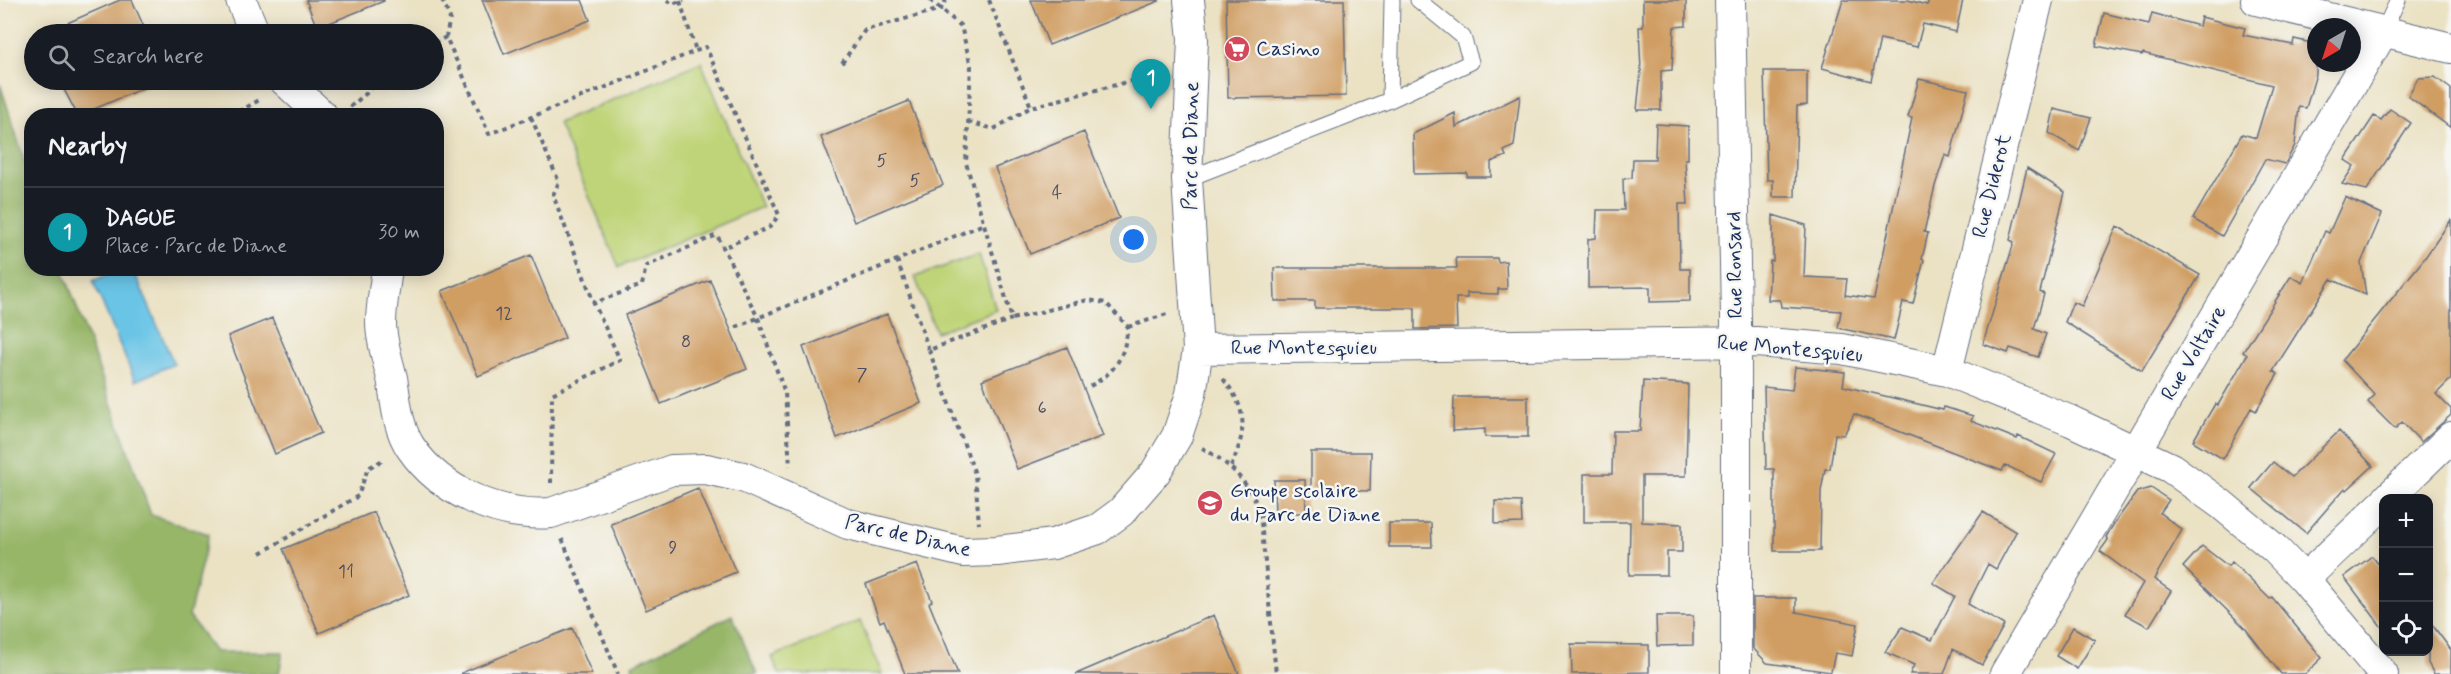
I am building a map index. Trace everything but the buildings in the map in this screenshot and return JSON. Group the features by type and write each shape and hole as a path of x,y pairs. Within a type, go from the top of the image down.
{"street":[{"path":"241,0 251,24"},
{"name":"Parc de Diane","path":"386,276 381,325 401,428 410,447 428,468 456,490 489,505 534,514 551,513 577,506 672,471 705,469 743,477 848,524 963,552 1053,544 1098,529 1120,512 1155,473 1177,436 1191,394 1198,349 1187,179 1193,39 1189,0"},
{"name":"Rue Ronsard","path":"1730,0 1735,342 1736,674"},
{"name":"Rue Diderot","path":"1947,371 2038,0"},
{"path":"2256,0 2451,48"},
{"name":"Rue Voltaire","path":"2005,674 2383,32"},
{"path":"300,90 329,108"},
{"name":"Rue Montesquieu","path":"1198,349 1735,342 1842,349 1947,371 2003,392 2171,468 2221,504 2275,549 2304,579 2383,674"},
{"path":"2392,494 2451,437"},
{"path":"2304,579 2379,508"}],"lane":[{"path":"1389,100 1392,0"},
{"path":"1187,179 1389,100 1471,62 1463,38 1418,0"},
{"path":"2383,32 2398,0"}],"path":[{"path":"442,0 450,18 446,37 489,134 706,47 779,215 770,227 723,248"},
{"path":"668,0 672,4 682,1 696,51"},
{"path":"930,0 961,26 971,66 966,163 1012,319"},
{"path":"842,63 865,30 941,9 946,0"},
{"path":"989,0 1031,107"},
{"path":"968,122 994,129 1031,107 1164,73 1164,64"},
{"path":"341,108 370,90"},
{"path":"531,117 559,182 553,195 594,303 642,285 646,266 717,235 758,318 785,393 792,500"},
{"path":"736,327 984,224"},
{"path":"897,260 975,474 982,552"},
{"path":"929,350 1012,319 1088,300 1106,303 1128,327 1125,351 1107,376 1090,386"},
{"path":"1128,327 1195,305"},
{"path":"1198,349 1232,390 1241,411 1244,438 1231,467"},
{"path":"1177,436 1217,456 1231,467 1251,489 1260,512 1276,674"},
{"path":"261,553 358,496 368,468 410,447"},
{"path":"616,665 618,674"}],"green space":[{"path":"701,62 762,207 619,267 558,123"},
{"path":"0,84 24,159 24,276 66,276 151,515 209,534 189,616 215,652 283,652 279,674 0,674"},
{"path":"979,254 996,310 936,332 915,277"},
{"path":"732,615 757,674 634,674 632,665"},
{"path":"860,621 882,674 779,674 772,657"}],"water":[{"path":"105,276 136,276 174,364 135,381 93,281"}],"place":[{"name":"Casino","path":"1237,49"},
{"name":"DAGUE","path":"1151,109"},
{"name":"Groupe scolaire du Parc de Diane","path":"1210,503"}]}
